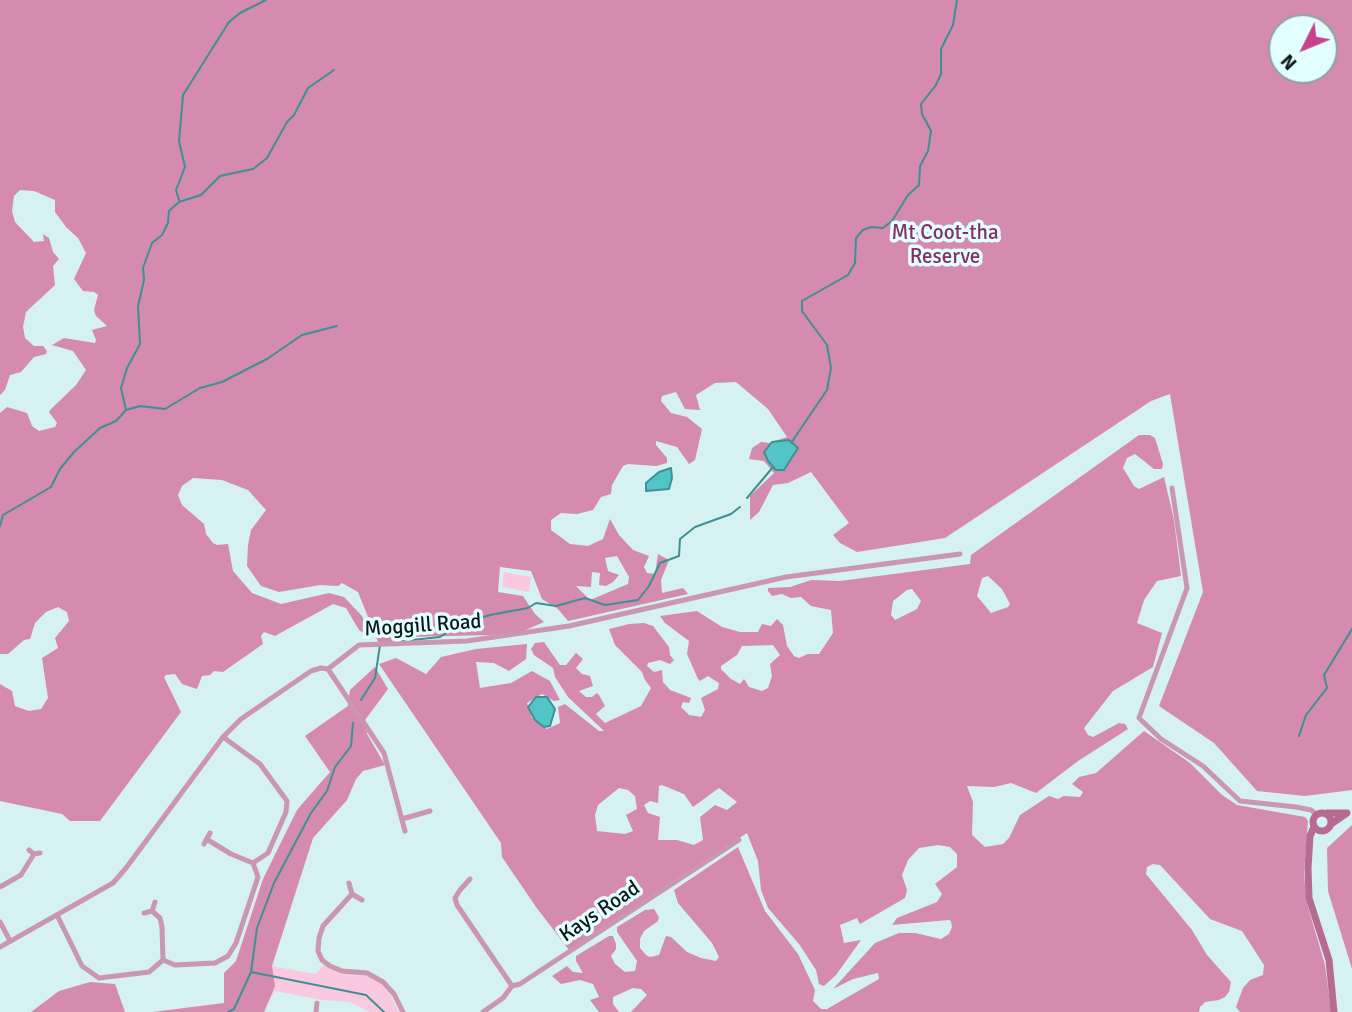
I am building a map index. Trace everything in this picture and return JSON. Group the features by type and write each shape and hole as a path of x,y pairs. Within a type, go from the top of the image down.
{"main road":[{"path":"1334,1012 1329,960 1309,898 1310,836 1314,827 1312,819 1316,814 1349,812"},
{"path":"1310,849 1314,838 1349,812"},
{"path":"1326,813 1331,824"},
{"path":"1314,827 1322,831"}],"street":[{"path":"1172,488 1187,588 1139,718 1161,740 1203,766 1240,802 1296,807 1311,810 1316,814"},
{"name":"Moggill Road","path":"0,947 113,883 223,737 241,719 311,671 328,669 359,645 467,641 569,626 786,577 960,554"},
{"path":"328,669 382,748 405,831"},
{"path":"223,737 260,764 288,801 268,853 253,863"},
{"path":"402,819 430,811"},
{"path":"163,960 175,965 215,963 228,956 236,943 258,877 253,863 206,842 210,832"},
{"name":"Kays Road","path":"483,1012 505,996 512,986 520,984 739,840"},
{"path":"0,887 21,875 34,852"},
{"path":"470,879 456,898 457,905 512,986"},
{"path":"349,883 352,894 362,900"},
{"path":"352,894 323,926 318,951 322,960 330,966 342,971 367,973 383,982 403,1012"},
{"path":"152,911 155,902"},
{"path":"152,911 160,918 163,960"},
{"path":"144,913 152,911"},
{"path":"57,915 82,967 99,978 149,972 163,960"},
{"path":"0,922 10,941"},
{"path":"316,1012 317,1003"}],"shaded area":[{"path":"504,572 531,577 529,592 502,587"},
{"path":"375,667 388,689 365,720 367,734 385,765 363,771 356,779 347,800 313,838 272,966 315,974 324,965 342,973 366,975 380,983 390,994 399,1012 370,1012 350,1002 275,991 264,1012 153,1012 224,1003 224,973 236,961 263,879 297,810 330,772 305,736 348,706 350,690"}],"green space":[{"name":"Mt Coot-tha Reserve","path":"0,0 1352,0 1352,790 1305,796 1257,791 1214,743 1159,706 1203,592 1170,394 1151,401 945,538 857,552 840,543 833,535 849,523 811,472 788,483 773,485 759,512 750,520 750,496 774,473 764,461 749,459 752,448 761,442 769,443 787,437 768,409 736,382 715,383 696,395 700,410 685,409 676,392 662,396 661,401 671,413 687,417 702,429 695,460 689,464 677,447 656,441 656,445 667,458 667,463 656,466 623,466 612,485 611,494 601,497 593,510 577,514 561,513 551,520 551,530 570,544 588,546 603,539 610,519 619,535 633,550 649,556 644,567 647,573 655,574 658,554 669,560 661,580 662,593 683,588 688,594 568,621 558,609 542,599 531,571 500,567 498,592 523,596 544,622 521,632 407,637 399,642 378,642 358,592 342,583 338,586 320,585 279,592 261,586 247,566 248,545 251,530 266,510 248,490 222,480 193,478 182,486 178,495 182,505 204,524 206,534 213,543 228,544 233,571 252,593 281,604 329,593 344,597 362,616 367,626 365,634 359,630 346,608 333,604 275,636 264,632 261,636 263,644 223,672 214,671 210,675 202,676 197,689 182,684 175,674 166,675 164,677 181,712 100,821 70,821 62,814 0,801 0,684 12,691 15,706 29,711 41,709 48,698 42,658 58,648 55,638 69,621 67,612 58,607 46,612 35,623 30,639 24,640 8,654 0,654 0,413 7,407 27,413 32,426 39,431 55,427 57,423 50,410 76,385 86,370 73,351 52,345 64,338 95,343 92,330 107,326 96,316 94,310 98,295 83,291 74,279 86,253 78,238 55,212 55,200 34,191 20,190 14,196 12,211 15,222 34,242 44,241 43,234 49,238 53,252 59,259 53,266 55,285 26,312 23,327 25,338 34,346 43,346 47,351 46,354 34,357 21,372 10,375 5,390 0,395","holes":["617,556 629,577 628,584 590,600 576,586 591,587 592,572 600,573 599,585 606,586 613,582 619,575 608,571 605,558"]},
{"path":"1139,435 1155,438 1162,469 1154,469 1135,454 1127,458 1123,468 1134,486 1139,489 1164,477 1174,520 1181,576 1157,581 1144,600 1137,623 1162,633 1153,667 1113,691 1084,728 1088,735 1093,737 1119,723 1125,724 1128,729 1078,761 1036,793 1011,783 994,787 967,786 973,802 972,835 985,847 1003,844 1009,838 1020,815 1049,796 1058,799 1064,796 1080,797 1083,792 1072,784 1079,777 1096,773 1144,731 1190,763 1222,795 1237,805 1305,817 1308,821 1304,872 1306,900 1325,965 1331,1012 1240,1012 1236,1007 1243,988 1250,980 1263,975 1264,965 1242,931 1210,919 1160,865 1153,864 1147,867 1146,874 1192,930 1207,955 1231,982 1225,997 1205,1002 1199,1012 631,1012 647,995 641,989 633,988 613,997 613,1004 619,1012 599,1012 590,1000 599,997 593,984 580,980 561,984 552,976 567,966 573,972 583,973 576,956 609,936 613,936 616,944 611,956 615,964 625,972 635,971 637,961 617,932 617,927 645,910 654,909 659,917 658,921 644,931 640,939 640,948 646,955 659,955 666,936 671,937 687,952 716,961 719,957 712,943 678,903 674,890 738,847 765,911 798,954 815,990 813,1001 821,1009 827,1009 879,979 878,973 853,979 833,989 875,943 899,933 915,933 941,939 949,934 952,927 949,920 892,925 897,918 937,902 942,894 935,884 957,867 957,854 950,847 938,845 919,848 908,860 902,875 907,890 905,898 860,924 857,918 840,925 844,943 861,940 836,975 824,986 819,984 816,970 799,944 768,908 761,890 758,861 747,833 569,950 502,857 501,843 379,664 396,658 426,674 441,657 476,649 527,644 526,659 509,671 494,663 476,662 480,688 511,683 532,671 550,681 560,700 554,701 542,694 527,703 532,718 547,729 560,723 558,707 565,704 599,731 604,731 568,697 555,677 553,668 534,655 531,649 535,643 544,642 560,665 566,665 576,653 583,659 576,668 582,674 590,676 593,686 579,691 586,697 597,693 599,695 605,706 596,714 605,723 641,706 651,688 642,672 615,645 609,629 644,623 653,626 669,647 674,660 670,664 660,660 648,663 647,666 654,672 662,670 663,682 670,690 691,698 689,703 683,702 681,707 689,715 701,717 705,710 701,698 718,689 719,683 708,676 700,681 698,679 687,654 689,641 660,616 697,611 722,627 740,632 758,632 762,624 771,626 777,619 783,625 787,646 794,656 799,658 808,654 819,654 833,633 831,610 811,606 801,597 791,598 782,594 772,596 768,588 790,587 811,580 840,581 970,564 971,555","holes":["988,576 1002,589 1010,604 1008,607 991,613 977,596 982,578","912,589 921,601 917,609 895,620 891,615 893,601","773,645 780,655 770,664 772,676 768,688 762,691 749,687 744,679 740,684 721,669 721,666 737,655 742,646","662,785 684,794 693,807 719,788 737,802 727,810 715,805 700,817 703,840 694,845 677,840 658,840 660,817 648,813 644,805 650,801 658,803 659,786","619,788 628,790 635,796 637,809 626,815 633,831 625,834 597,831 595,815 598,805"]},
{"path":"375,667 388,689 365,720 367,734 385,765 363,771 356,779 347,800 313,838 272,966 275,986 264,1012 153,1012 224,1003 224,973 236,961 263,879 297,810 330,772 305,736 348,706 350,690"},
{"path":"1352,825 1352,969 1328,891 1327,848"},
{"path":"90,982 115,984 125,1012 31,1012 59,991"}],"water":[{"path":"789,440 798,448 784,470 776,470 764,452 772,442"},
{"path":"671,468 669,489 646,491 646,483 659,472"},
{"path":"536,697 547,697 555,709 550,726 544,727 535,720 528,707"}],"waterway":[{"path":"179,200 176,190 185,167 179,141 183,95 229,22 240,13 266,0"},
{"path":"791,443 827,390 831,368 827,345 802,311 802,301 848,275 855,263 856,238 863,230 871,227 883,228 892,221 908,195 919,185 920,166 928,151 931,131 922,114 921,104 941,74 941,49 953,25 957,0"},
{"path":"126,410 121,388 127,368 140,344 138,306 144,280 143,268 152,243 162,235 168,223 169,211 179,202 201,195 220,176 253,169 267,158 308,88 334,70"},
{"path":"0,526 3,515 51,487 60,469 74,452 100,428 116,421 126,410 140,406 165,409 200,388 222,382 267,359 302,335 337,326"},
{"path":"747,498 773,467"},
{"path":"403,641 440,637 462,624 490,615 528,608 536,603 556,606 585,598 605,605 638,600 649,586 660,563 679,556 680,539 695,527 731,514 740,507"},
{"path":"1299,736 1306,715 1327,688 1324,675 1352,629"},
{"path":"361,700 375,678 380,645"},
{"path":"228,1012 234,1009 251,972 257,928 274,883 311,813 327,791 335,767 351,746 353,723"},
{"path":"251,972 366,995 384,1012"}]}
